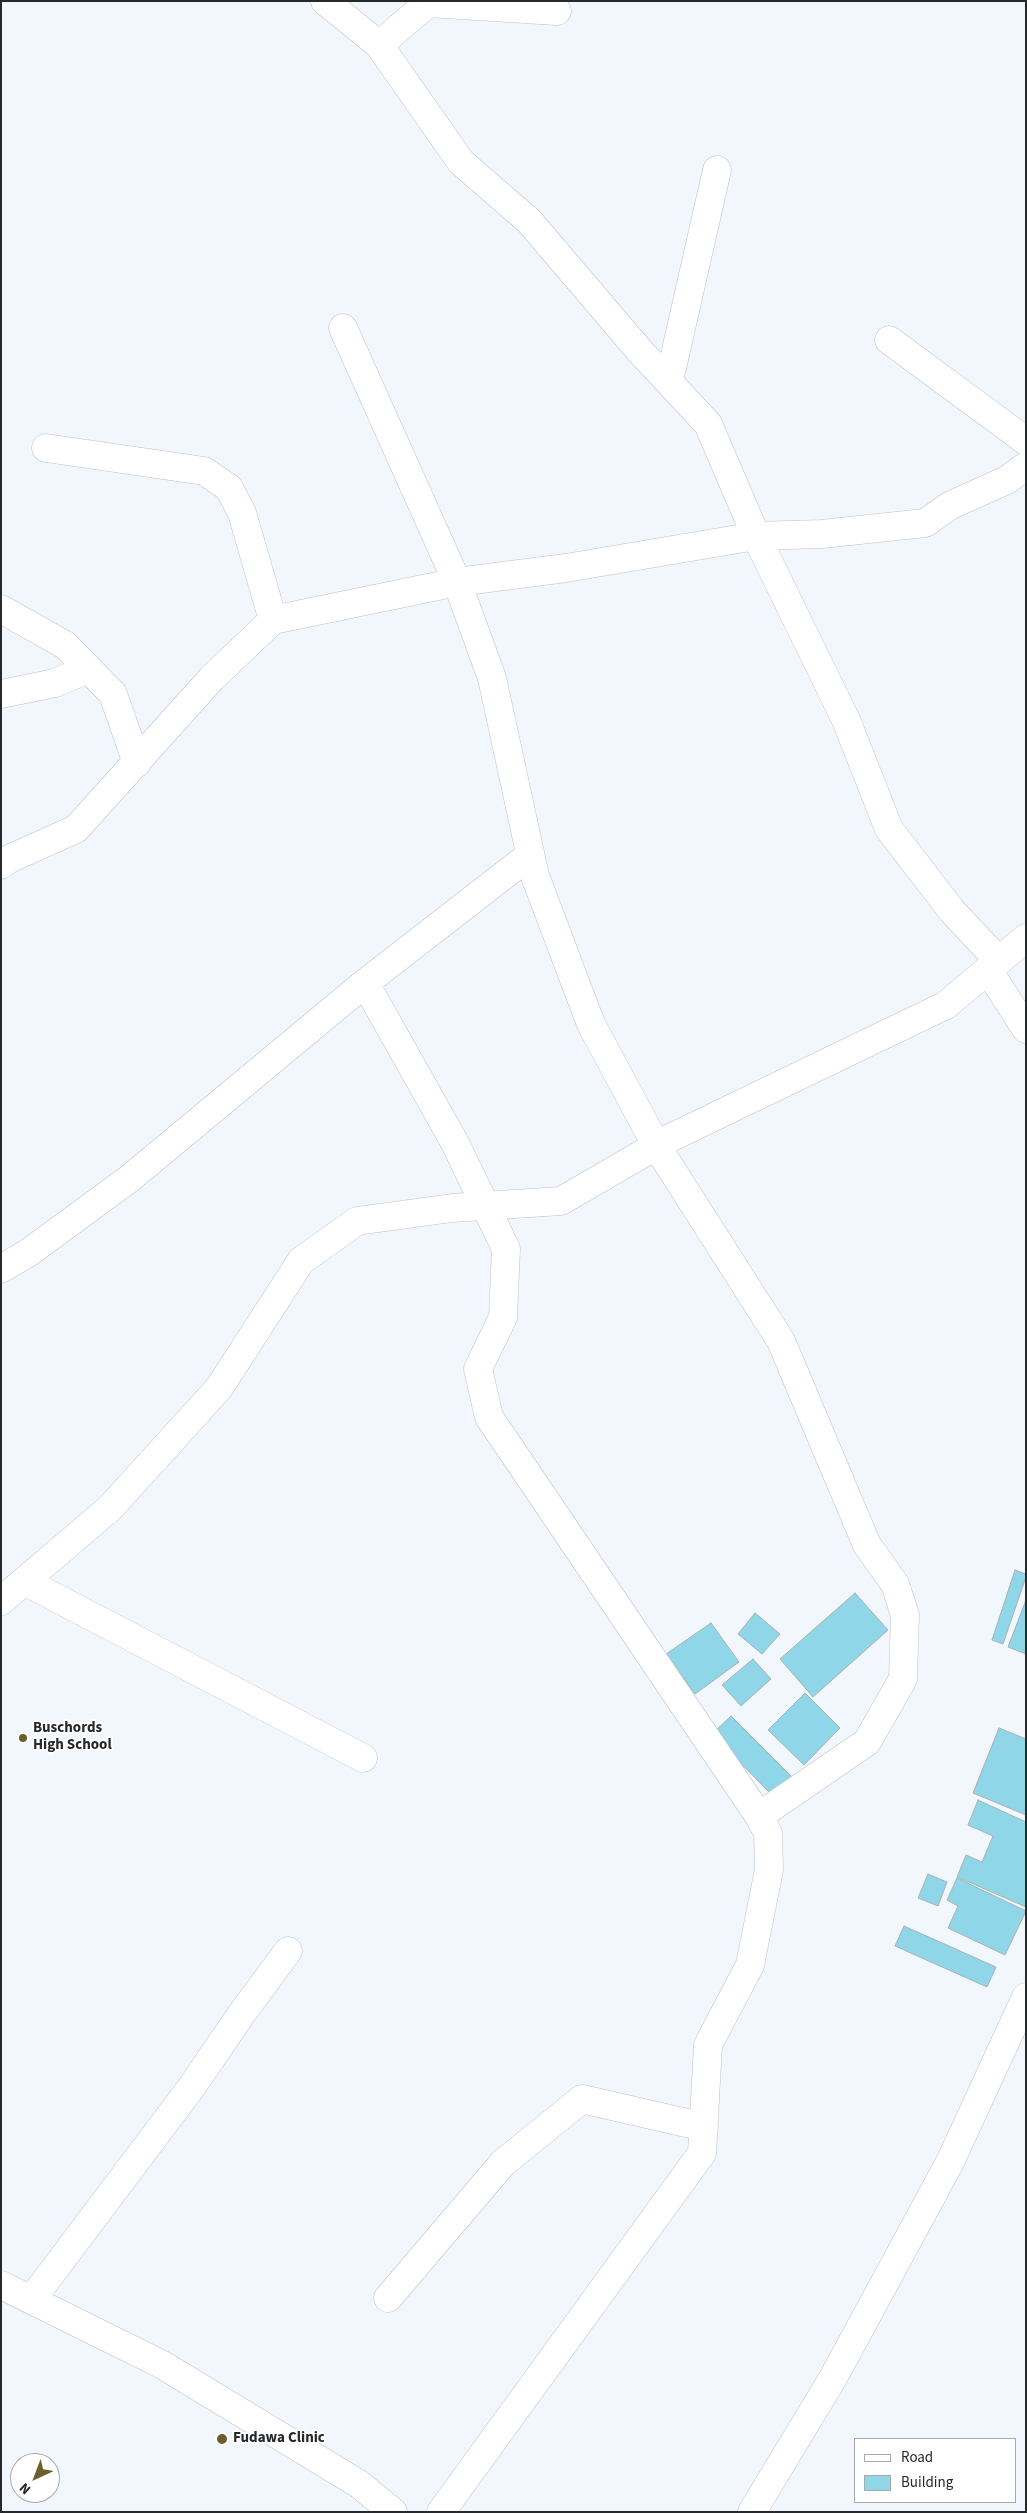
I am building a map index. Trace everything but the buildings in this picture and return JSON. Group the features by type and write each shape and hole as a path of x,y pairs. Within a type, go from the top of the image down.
{"street":[{"path":"325,1 379,44 461,162 530,221 708,424 756,536 846,720 889,828 994,966 1026,1029"},
{"path":"379,44 428,3 479,4 557,11"},
{"path":"669,381 717,170"},
{"path":"343,328 457,582 492,678 535,876 591,1024 656,1146 781,1341 866,1545 895,1584 905,1615 903,1680 867,1742 759,1816"},
{"path":"889,340 1026,441"},
{"path":"46,448 204,471 229,488 242,513 273,620"},
{"path":"1,865 9,859 76,829 212,678 273,620 457,582 566,568 756,536 822,534 925,523 951,505 1007,480 1026,466"},
{"path":"1,609 65,645 113,694 137,763"},
{"path":"1,694 55,683 88,669"},
{"path":"1,1269 28,1253 129,1179 365,983 530,855"},
{"path":"1,1601 110,1508 219,1388 301,1261 357,1221 452,1208 561,1201 656,1146 946,1006 1026,938"},
{"path":"365,983 455,1143 506,1249 503,1317 478,1369 489,1417 759,1816 768,1833 769,1870 750,1965 708,2045 702,2153 441,2512"},
{"path":"24,1581 363,1758"},
{"path":"32,2299 187,2093 288,1950"},
{"path":"752,2512 833,2378 950,2162 1026,1997"},
{"path":"388,2298 503,2163 582,2099 704,2127"},
{"path":"1,2285 161,2364 359,2484 393,2512"}],"place":[{"name":"Buschords High School","path":"23,1738"},
{"name":"Fudawa Clinic","path":"222,2439"}]}
